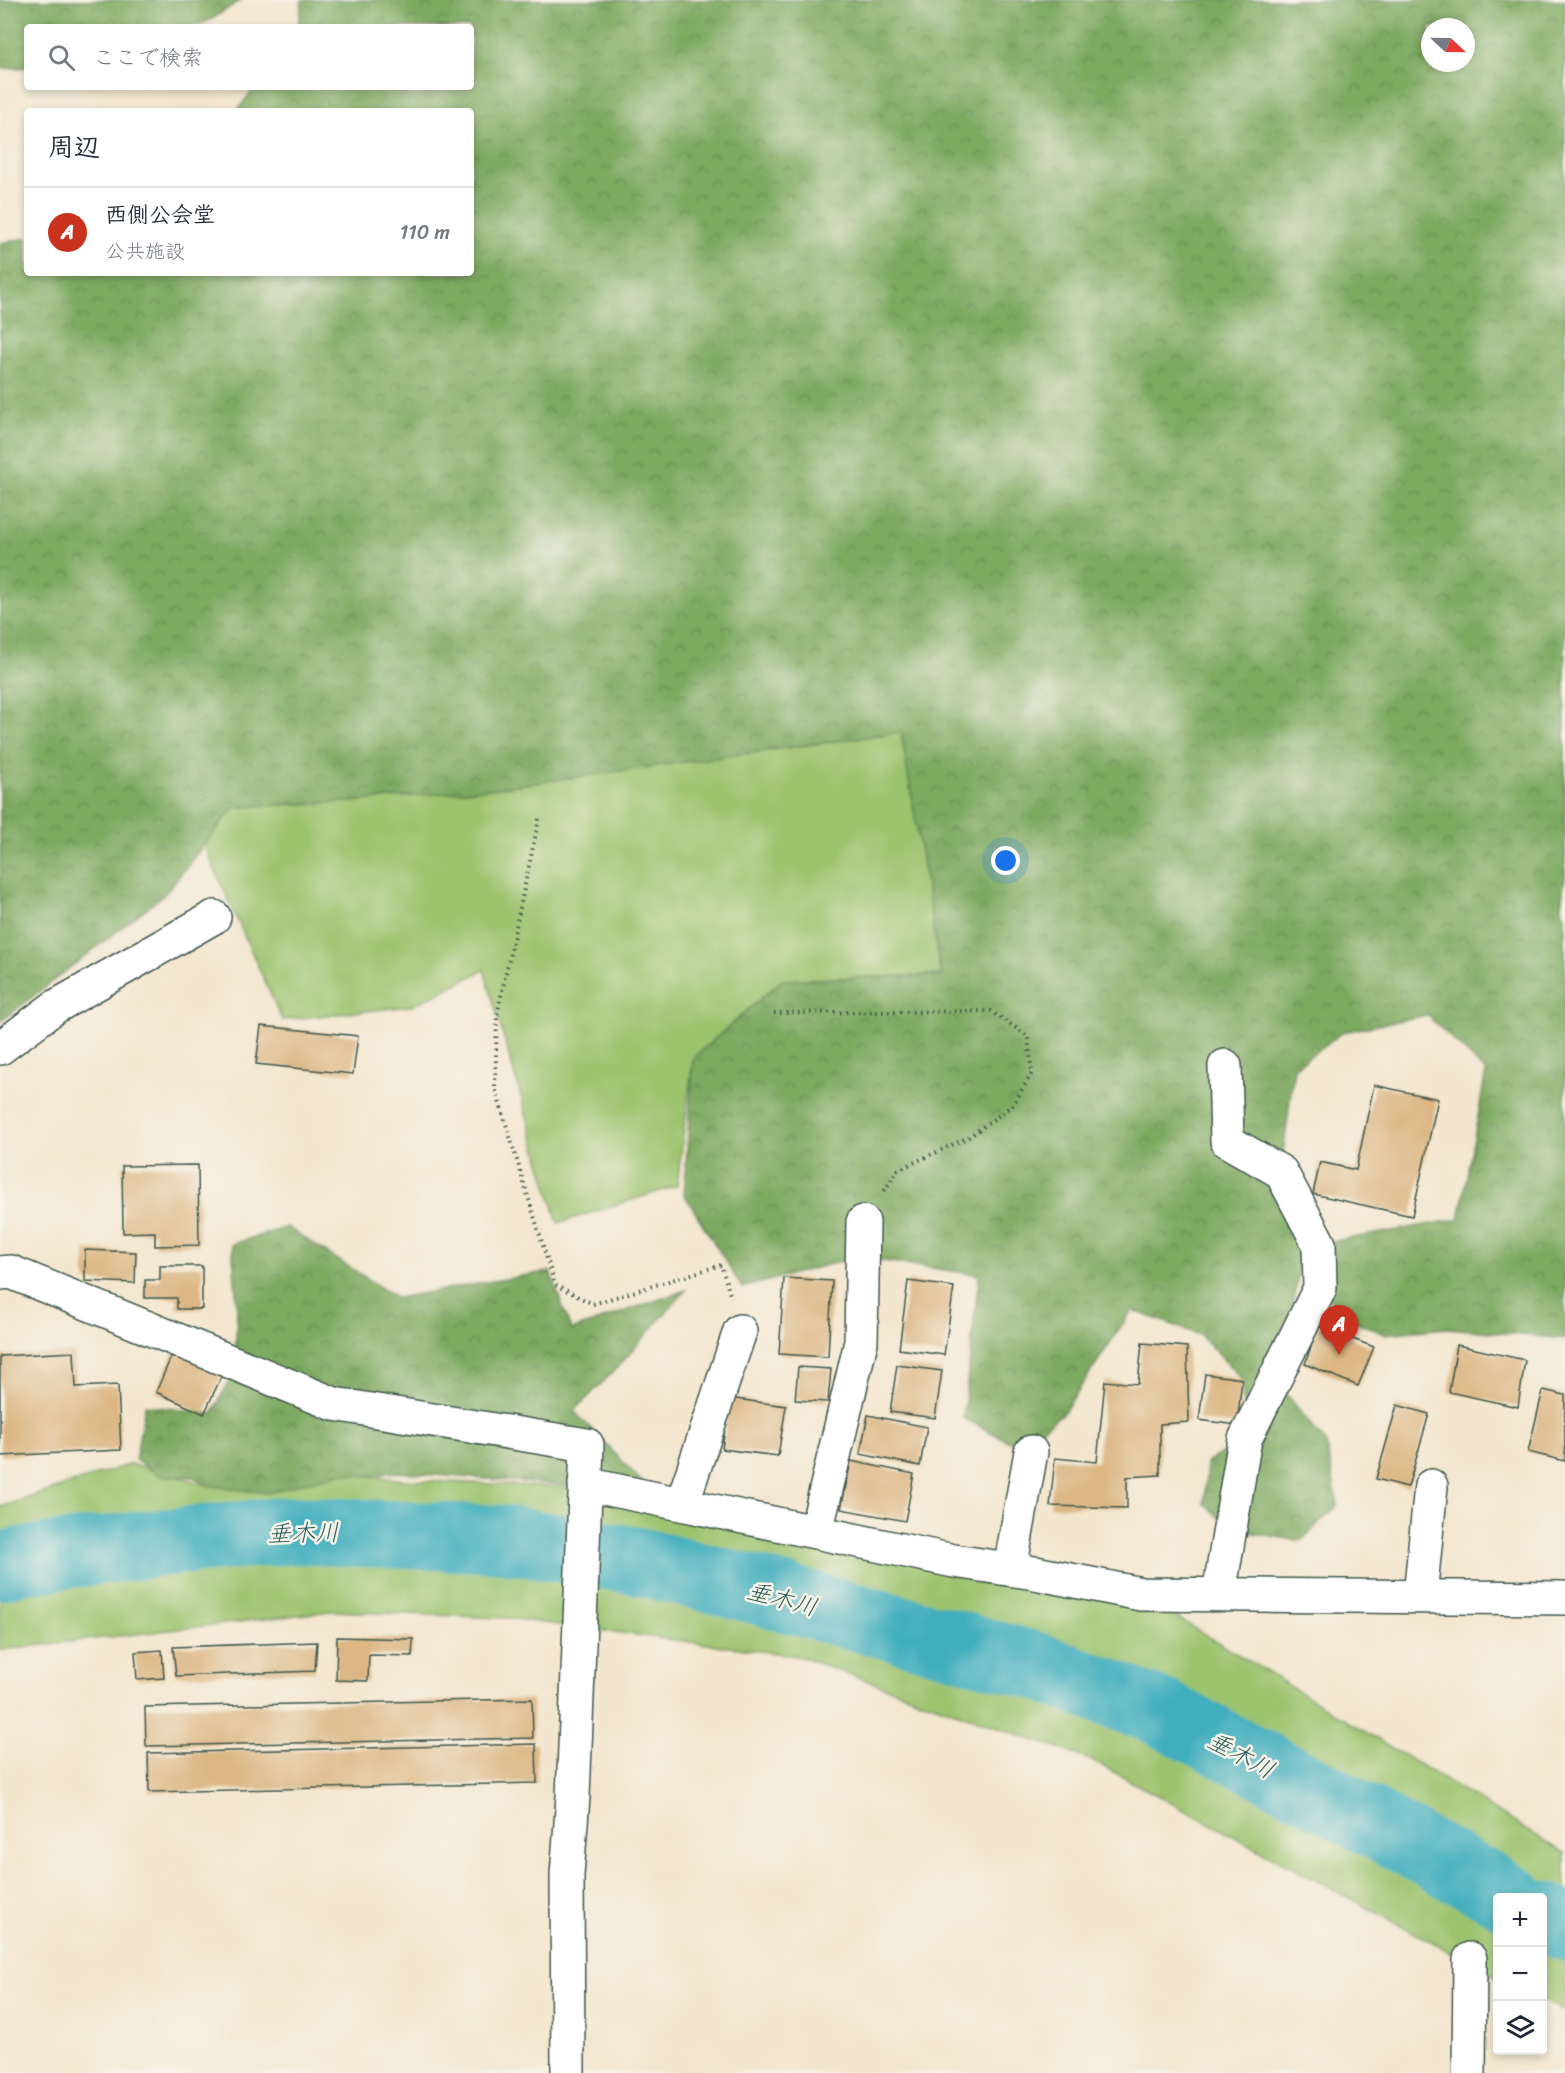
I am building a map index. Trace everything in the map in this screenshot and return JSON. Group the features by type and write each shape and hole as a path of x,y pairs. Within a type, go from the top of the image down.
{"street":[{"path":"0,1048 55,1007 214,917"},
{"path":"1220,1594 1245,1439 1320,1288 1319,1244 1281,1172 1227,1141 1225,1066"},
{"path":"816,1532 861,1342 863,1222"},
{"path":"0,1273 11,1272 334,1404 587,1445 567,1875 568,2073"},
{"path":"682,1504 740,1331"},
{"path":"1010,1569 1030,1452"},
{"path":"585,1484 954,1561 1010,1569 1141,1594 1565,1598"},
{"path":"1420,1596 1431,1486"},
{"path":"1469,2073 1470,1959"}],"path":[{"path":"538,819 497,1015 495,1088 555,1285 593,1304 721,1266 740,1331"},
{"path":"774,1013 992,1011 1028,1036 1032,1073 1013,1105 969,1137 898,1170 863,1222"}],"green space":[{"path":"0,0 241,0 201,24 24,24 24,67 0,69"},
{"path":"302,0 1565,0 1565,876 1561,907 1565,916 1565,1339 1448,1328 1384,1334 1346,1317 1320,1288 1319,1244 1459,1219 1486,1072 1427,1015 1343,1032 1294,1068 1281,1172 1303,1223 1298,1277 1277,1382 1326,1443 1338,1505 1301,1541 1234,1530 1204,1504 1207,1462 1245,1439 1242,1379 1200,1335 1132,1310 1064,1412 1020,1447 963,1418 979,1275 856,1257 742,1288 684,1194 693,1058 782,980 941,975 901,732 497,788 350,802 234,807 165,894 0,1022 0,243 24,239 24,276 474,276 474,108 239,108 253,90 474,90 474,24 298,24"},
{"path":"901,731 941,975 782,980 693,1058 677,1186 558,1223 484,970 412,1006 282,1020 204,845 234,807"},
{"path":"287,1227 397,1298 550,1271 571,1330 686,1290 615,1370 574,1411 652,1492 397,1472 367,1476 340,1473 267,1493 211,1486 193,1477 161,1476 135,1460 145,1405 212,1414 235,1370 237,1306 232,1244"},
{"path":"130,1464 211,1486 340,1473 407,1480 644,1491 1135,1592 1565,1853 1565,2012 1547,2002 1547,1893 1493,1893 1493,1975 1093,1761 798,1656 506,1618 332,1611 0,1650 0,1507"}],"building":[{"path":"261,1026 358,1036 353,1074 256,1064"},
{"path":"1374,1085 1438,1099 1412,1216 1313,1194 1320,1162 1356,1170"},
{"path":"198,1165 199,1245 155,1246 155,1232 123,1233 122,1166"},
{"path":"85,1250 136,1252 135,1283 85,1281"},
{"path":"160,1266 202,1266 202,1309 177,1309 177,1298 145,1298 145,1280 160,1280"},
{"path":"784,1278 832,1281 828,1357 779,1354"},
{"path":"908,1281 954,1287 944,1355 899,1349"},
{"path":"1318,1326 1374,1347 1358,1386 1305,1364"},
{"path":"1142,1343 1187,1347 1189,1422 1160,1424 1160,1475 1127,1477 1127,1508 1050,1506 1055,1458 1097,1462 1105,1381 1138,1384"},
{"path":"1457,1345 1525,1360 1518,1407 1449,1392"},
{"path":"174,1350 223,1373 204,1414 156,1392"},
{"path":"74,1352 76,1387 118,1385 121,1450 0,1456 0,1356"},
{"path":"897,1365 942,1371 935,1418 890,1412"},
{"path":"798,1367 831,1369 828,1402 795,1400"},
{"path":"1205,1374 1242,1379 1237,1425 1199,1420"},
{"path":"1543,1390 1565,1395 1565,1461 1528,1452"},
{"path":"729,1398 786,1406 778,1456 722,1449"},
{"path":"1397,1405 1429,1414 1408,1487 1376,1479"},
{"path":"868,1415 927,1427 920,1466 860,1454"},
{"path":"851,1461 914,1474 905,1521 841,1509"},
{"path":"337,1637 413,1639 412,1656 369,1655 368,1681 336,1680"},
{"path":"317,1642 315,1671 176,1676 173,1647"},
{"path":"162,1650 164,1678 137,1680 135,1652"},
{"path":"532,1699 533,1738 146,1746 145,1707"},
{"path":"536,1744 537,1783 149,1792 148,1753"}],"waterway":[{"name":"垂木川","path":"0,1566 20,1561 148,1544 292,1530 503,1539 638,1561 752,1589 1037,1666 1160,1712 1310,1789 1502,1893"},
{"name":"垂木川","path":"1547,1918 1565,1927"}],"place":[{"name":"西側公会堂","path":"1339,1355"}]}
